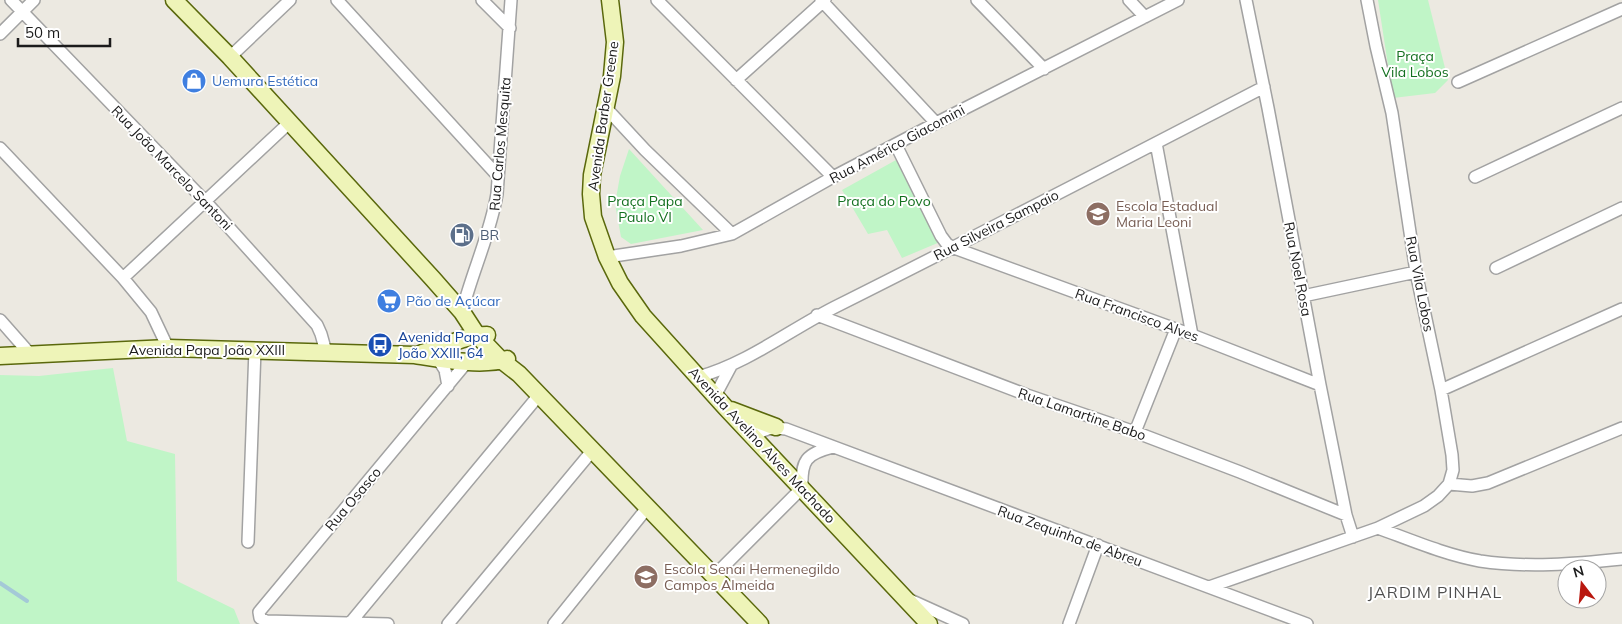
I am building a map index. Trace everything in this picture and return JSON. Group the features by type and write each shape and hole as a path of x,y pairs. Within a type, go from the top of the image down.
{"street":[{"name":"Rua João Marcelo Santoni","path":"11,0 205,201 317,325 321,334 322,348"},
{"path":"0,34 34,0"},
{"path":"174,0 290,122 482,335 760,624"},
{"path":"338,0 498,175"},
{"path":"482,0 510,28"},
{"name":"Rua Carlos Mesquita","path":"462,312 470,282 491,224 497,194 511,0"},
{"path":"657,0 833,177"},
{"path":"977,0 1044,69"},
{"path":"1129,0 1145,17"},
{"name":"Rua Américo Giacomini","path":"607,258 682,246 732,234 833,177 1178,0"},
{"name":"Rua Noel Rosa","path":"1246,0 1264,86 1302,296 1346,515 1353,537"},
{"name":"Rua Vila Lobos","path":"1367,0 1392,113 1416,272 1442,390 1452,455 1453,470 1449,484"},
{"path":"230,57 288,1"},
{"name":"Avenida Barber Greene","path":"607,258 593,217 591,194 592,175 606,108 615,42 609,1"},
{"path":"736,80 823,1 936,123"},
{"path":"1458,82 1622,9"},
{"name":"Rua Silveira Sampaio","path":"698,377 731,366 817,316 954,248 1264,86"},
{"path":"606,108 732,234"},
{"path":"1475,177 1622,108"},
{"path":"123,278 290,122"},
{"path":"1156,143 1192,335"},
{"path":"896,145 941,236 947,244 954,248"},
{"path":"0,148 123,278 151,312 158,326 162,348"},
{"path":"1496,268 1622,208"},
{"name":"Rua Francisco Alves","path":"954,248 1176,329 1320,385"},
{"name":"Avenida Avelino Alves Machado","path":"607,258 620,283 643,316 753,437 929,624"},
{"path":"1302,296 1416,272"},
{"path":"1442,390 1622,309"},
{"name":"Rua Lamartine Babo","path":"817,316 1018,392 1135,432 1346,515"},
{"path":"0,320 30,354"},
{"path":"1135,432 1176,329"},
{"name":"Avenida Papa João XXIII","path":"415,355 482,335"},
{"name":"Avenida Papa João XXIII","path":"0,356 162,348 322,348 415,355 467,362 505,359"},
{"path":"248,542 256,349"},
{"path":"438,359 444,370 448,386"},
{"name":"Rua Osasco","path":"351,622 266,621 260,618 259,612 467,362"},
{"path":"731,366 720,401 776,427"},
{"path":"351,622 538,394"},
{"path":"753,437 766,429 776,427"},
{"name":"Rua Zequinha de Abreu","path":"776,427 786,429 1307,624"},
{"path":"1209,587 1378,528 1424,506 1438,496 1449,484 1472,486 1488,483 1622,428"},
{"path":"714,576 802,488 802,474 806,459 818,451 833,447"},
{"path":"448,624 592,451"},
{"path":"554,624 647,508"},
{"path":"1378,528 1434,548 1480,561 1541,565 1622,560"},
{"path":"1069,624 1098,545"},
{"path":"905,598 963,624"},
{"path":"369,601 372,623"},
{"path":"351,622 388,624"}],"green space":[{"name":"Praça Vila Lobos","path":"1378,0 1428,0 1448,80 1435,93 1393,98"},
{"name":"Praça Papa Paulo VI","path":"629,149 703,230 631,244 621,237 615,204 620,176"},
{"name":"Praça do Povo","path":"896,160 940,242 902,258 887,230 868,234 842,190"},
{"path":"113,368 127,441 175,454 177,581 234,609 240,624 0,624 0,375 39,376"}],"waterway":[{"path":"0,583 27,601"}],"place":[{"name":"Uemura Estética","path":"194,81"},
{"name":"Escola Estadual Maria Leoni","path":"1098,214"},
{"name":"BR","path":"462,235"},
{"name":"Pão de Açúcar","path":"389,301"},
{"name":"Avenida Papa João XXIII, 64","path":"380,345"},
{"name":"Escola Senai Hermenegildo Campos Almeida","path":"646,577"}],"district":[{"name":"JARDIM PINHAL","path":"1435,592"}]}
